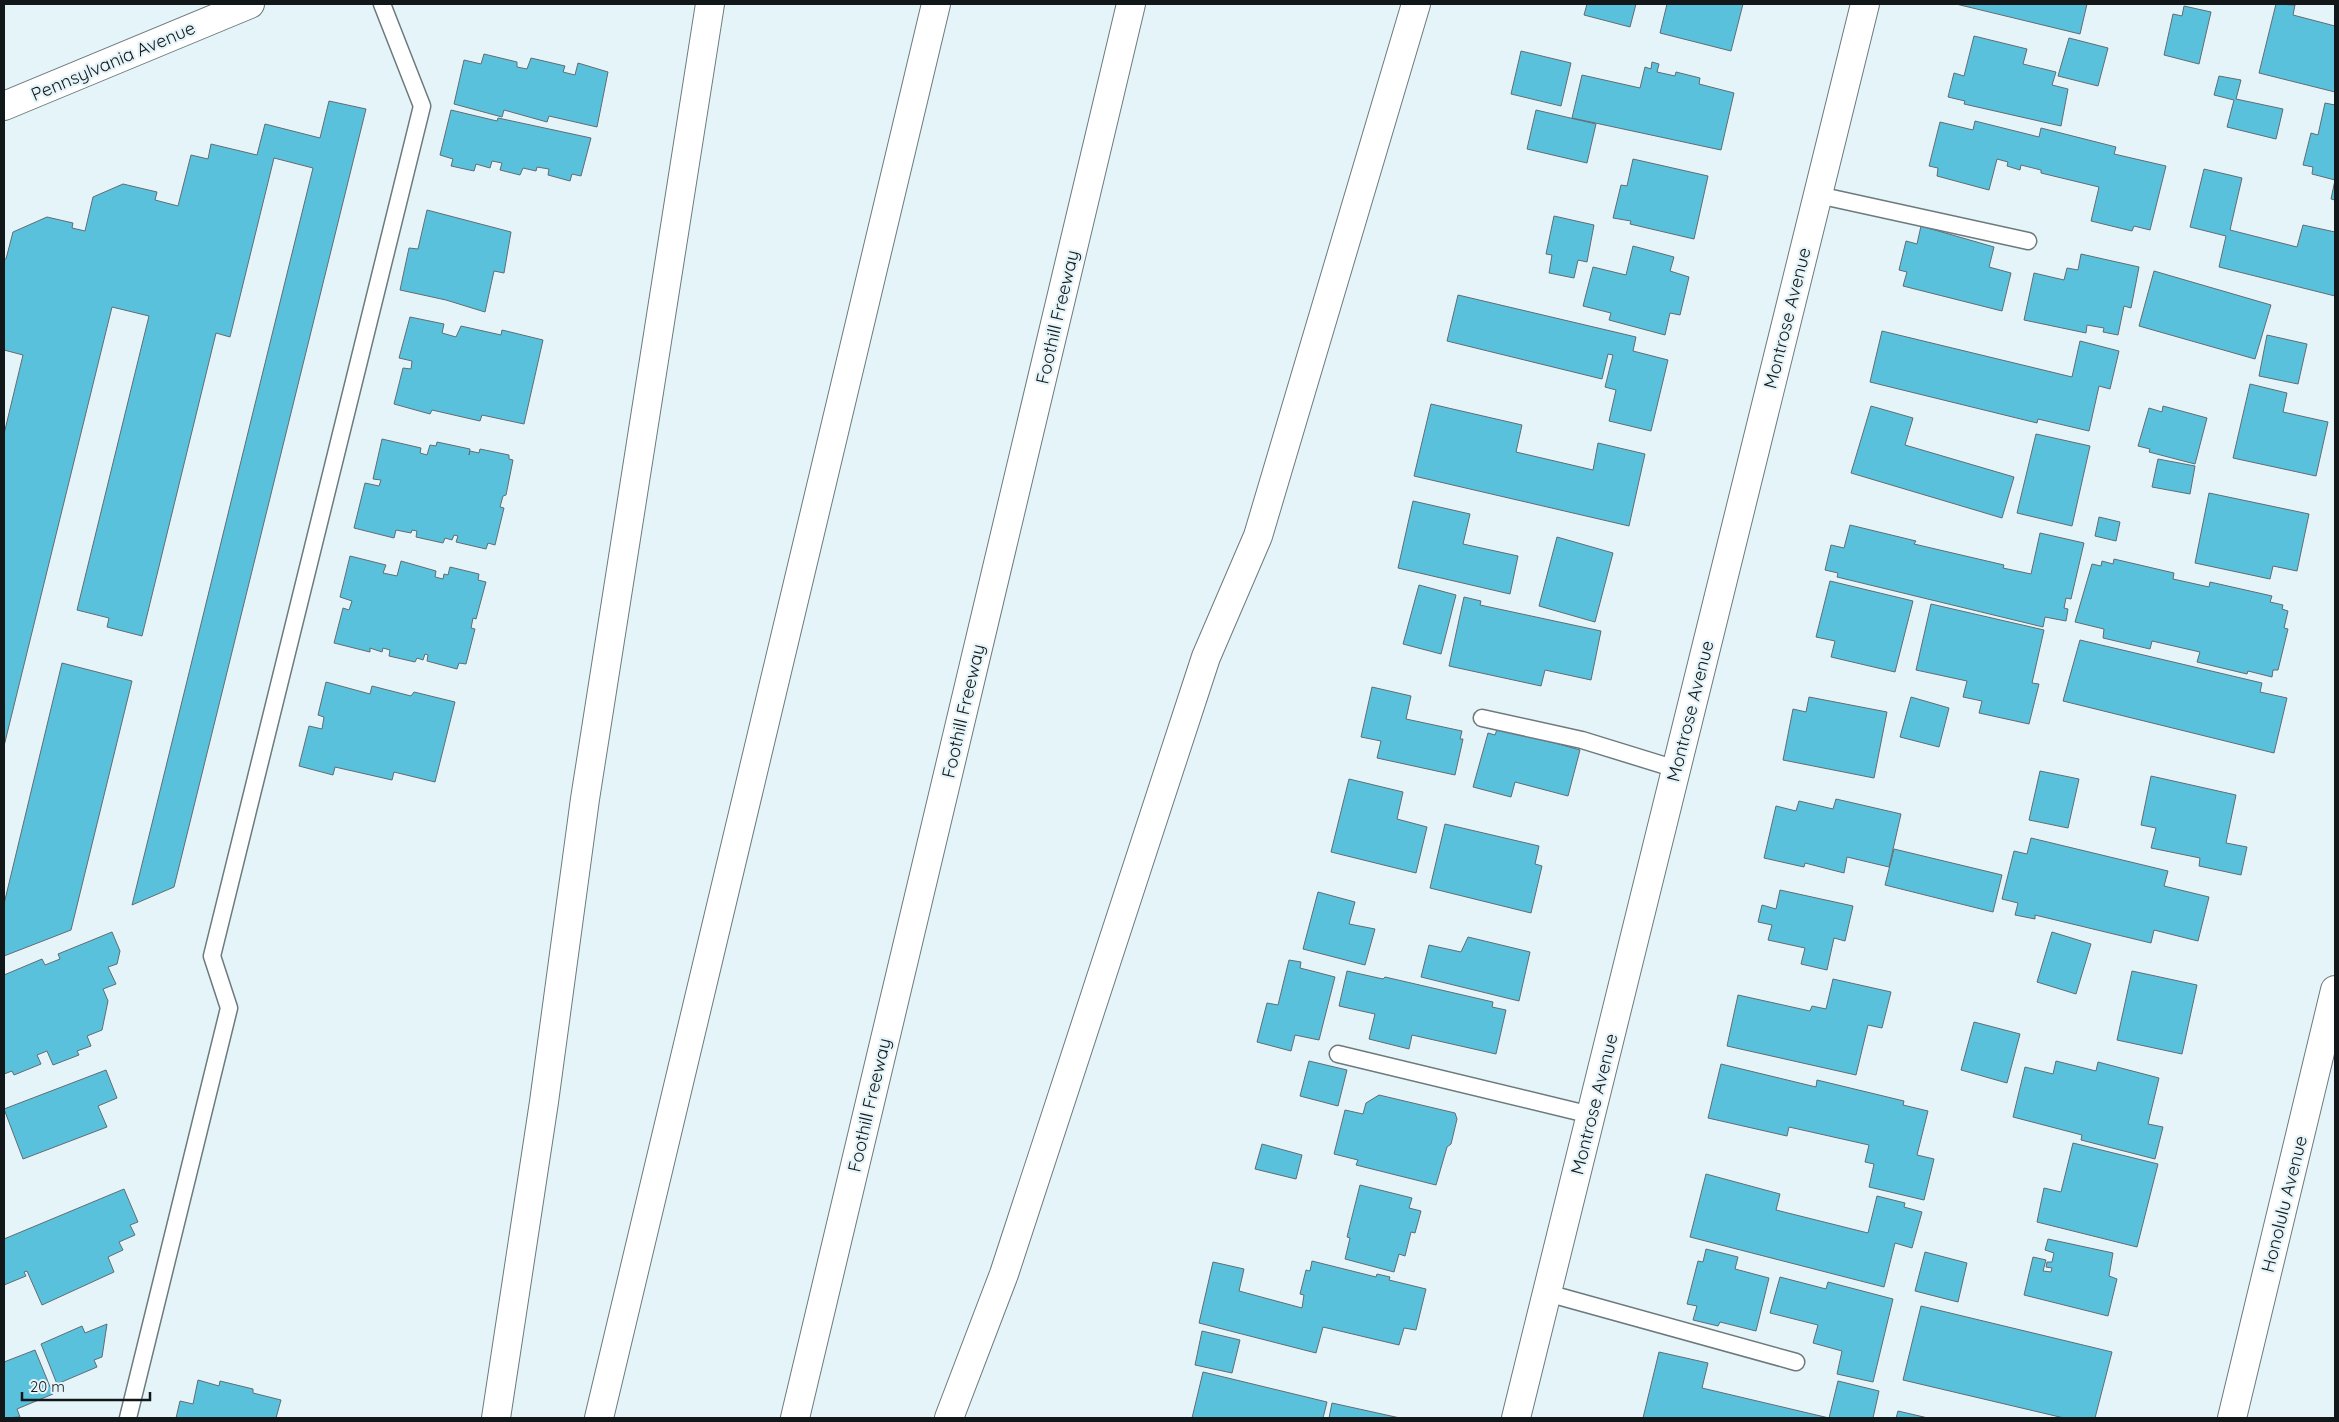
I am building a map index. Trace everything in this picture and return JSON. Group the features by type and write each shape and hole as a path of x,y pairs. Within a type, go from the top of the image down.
{"main road":[{"name":"Pennsylvania Avenue","path":"4,106 250,4"},
{"path":"496,1418 543,1112 584,798 710,4"},
{"path":"599,1418 936,4"},
{"name":"Foothill Freeway","path":"795,1418 1131,4"},
{"path":"949,1418 1004,1274 1206,657 1258,536 1416,4"},
{"name":"Montrose Avenue","path":"1516,1418 1865,4"},
{"name":"Honolulu Avenue","path":"2232,1418 2335,990"}],"lane":[{"path":"128,1418 229,1008 212,956 422,106 382,4"},
{"path":"1818,195 2028,241"},
{"path":"1482,718 1582,740 1676,769"},
{"path":"1338,1054 1591,1115"},
{"path":"1547,1293 1796,1362"}],"building":[{"path":"1587,4 1636,4 1630,27 1584,15"},
{"path":"1667,4 1743,4 1731,51 1660,33"},
{"path":"1956,4 2087,4 2080,34"},
{"path":"2276,4 2295,5 2293,15 2335,26 2335,92 2259,73"},
{"path":"2184,6 2211,12 2199,64 2164,55 2173,14 2182,16"},
{"path":"1974,36 2027,49 2023,64 2056,72 2052,85 2068,89 2061,126 1964,104 1965,101 1948,97 1954,73 1964,76"},
{"path":"2069,38 2108,48 2098,86 2058,76"},
{"path":"1521,51 1571,63 1561,106 1511,94"},
{"path":"484,54 517,62 517,67 527,69 531,58 565,66 563,72 575,75 578,63 608,72 597,127 549,116 547,122 504,110 502,117 454,104 464,60 481,64"},
{"path":"1652,62 1659,64 1657,72 1675,76 1676,72 1700,78 1699,84 1734,93 1721,150 1572,118 1582,75 1640,88 1645,67 1651,69"},
{"path":"2219,76 2241,80 2236,99 2283,109 2276,139 2227,127 2234,100 2214,95"},
{"path":"329,101 366,109 174,887 132,905 313,168 274,158 230,337 216,333 142,636 107,627 109,618 77,610 149,316 112,307 4,746 4,434 23,355 4,350 4,259 6,259 13,232 47,217 73,223 72,228 85,231 93,197 123,184 157,192 155,200 178,206 191,155 208,159 211,144 257,155 265,124 320,138"},
{"path":"2325,103 2335,105 2335,180 2312,174 2313,167 2303,165 2311,133 2318,135"},
{"path":"451,110 497,121 498,118 591,138 581,176 572,174 570,181 548,175 549,169 537,167 536,171 523,168 520,175 500,170 502,163 492,161 490,168 476,164 474,171 451,166 453,159 440,155"},
{"path":"1536,110 1596,124 1587,163 1527,149"},
{"path":"1975,121 2039,137 2041,128 2116,147 2114,154 2166,166 2150,230 2134,226 2132,231 2091,221 2099,187 2041,173 2041,170 2021,165 2020,170 2007,166 2008,162 1997,159 1989,190 1937,176 1938,168 1929,166 1940,122 1973,130"},
{"path":"1633,159 1708,176 1694,239 1630,224 1631,221 1613,218 1621,185 1627,186"},
{"path":"2204,169 2242,178 2230,230 2297,247 2303,225 2335,232 2335,296 2219,267 2226,236 2190,227"},
{"path":"2335,180 2335,200 2331,199"},
{"path":"427,210 511,232 504,273 494,271 485,312 446,300 400,290 409,248 418,249"},
{"path":"1554,216 1594,225 1587,262 1578,260 1574,278 1549,273 1552,255 1546,254"},
{"path":"1921,226 1994,247 1989,267 2011,273 2002,311 1903,286 1907,272 1899,270 1906,241 1917,244"},
{"path":"1633,246 1674,257 1670,271 1689,277 1680,315 1670,313 1665,335 1609,320 1611,313 1583,306 1593,267 1626,275"},
{"path":"2081,254 2139,267 2131,308 2124,306 2118,335 2103,332 2104,328 2087,325 2086,333 2024,320 2034,273 2064,280 2067,268 2078,270"},
{"path":"2154,271 2271,305 2255,359 2139,326"},
{"path":"1458,295 1636,337 1633,351 1668,360 1651,431 1609,421 1616,390 1605,387 1613,355 1608,354 1602,379 1447,341"},
{"path":"410,317 444,324 442,333 456,337 461,326 501,335 502,330 543,340 524,424 482,415 480,421 432,410 430,414 394,404 403,368 411,369 412,361 399,358"},
{"path":"1882,331 2072,377 2080,341 2119,351 2110,389 2099,386 2089,431 2038,419 2037,423 1870,382"},
{"path":"2267,335 2307,344 2298,384 2259,376"},
{"path":"2250,384 2287,393 2283,412 2328,422 2316,476 2233,458"},
{"path":"1431,404 1522,425 1516,452 1593,470 1598,443 1645,454 1629,526 1414,476"},
{"path":"1871,406 1913,418 1905,445 2014,477 2002,518 1851,473"},
{"path":"2163,406 2207,418 2195,464 2149,452 2150,449 2138,446 2149,408 2162,412"},
{"path":"2036,434 2090,446 2072,526 2017,513"},
{"path":"382,439 421,448 420,453 427,455 430,445 436,446 437,442 470,449 469,455 470,451 479,453 480,449 509,455 509,459 513,460 506,495 503,496 500,507 504,508 495,545 488,543 486,549 456,542 458,536 454,535 452,540 445,538 443,543 416,537 417,531 412,530 411,533 396,530 394,538 354,528 365,483 379,486 381,480 373,479"},
{"path":"2158,459 2195,466 2190,494 2152,487"},
{"path":"2209,493 2309,514 2297,571 2273,566 2270,579 2195,563"},
{"path":"1413,501 1470,514 1463,544 1518,556 1510,594 1398,568"},
{"path":"2099,517 2120,522 2116,541 2095,536"},
{"path":"1850,525 1916,541 1914,544 2004,565 2003,568 2031,574 2040,533 2084,543 2071,599 2066,598 2064,608 2068,609 2066,621 2045,617 2043,627 1837,577 1838,573 1825,570 1831,545 1844,548"},
{"path":"1557,537 1613,553 1595,622 1539,606"},
{"path":"350,556 386,565 383,573 397,576 401,561 436,571 435,577 443,579 444,574 448,575 450,567 479,574 478,580 486,582 476,619 473,618 471,628 475,629 466,664 459,663 457,669 427,661 428,655 425,654 423,660 417,658 415,662 389,656 390,650 383,648 382,652 370,648 370,652 334,643 343,608 349,610 352,601 340,597"},
{"path":"2114,559 2174,573 2173,579 2209,587 2210,582 2272,596 2270,602 2283,605 2282,609 2288,611 2284,628 2288,629 2278,670 2273,670 2272,677 2248,671 2247,674 2197,662 2200,652 2152,641 2150,649 2103,638 2104,629 2075,622 2092,564 2101,566 2102,561 2113,564"},
{"path":"1830,581 1913,601 1895,672 1831,657 1835,641 1816,637"},
{"path":"1419,585 1456,595 1441,654 1403,644"},
{"path":"1464,597 1481,601 1480,605 1601,631 1591,680 1545,670 1541,686 1449,666"},
{"path":"1931,604 2044,630 2032,683 2039,684 2029,724 1979,713 1982,701 1963,697 1967,681 1916,670"},
{"path":"2080,640 2262,683 2260,692 2287,698 2274,753 2063,701"},
{"path":"62,663 132,681 71,930 4,956 4,904"},
{"path":"326,682 370,694 372,686 411,696 414,692 455,702 435,782 394,772 392,780 335,767 333,775 299,766 309,726 322,729 324,717 318,715"},
{"path":"1372,687 1411,696 1406,719 1462,731 1460,739 1463,739 1455,775 1377,758 1381,741 1361,737"},
{"path":"1809,697 1887,712 1874,778 1783,760 1793,709 1806,712"},
{"path":"1911,697 1949,708 1939,747 1900,737"},
{"path":"1498,727 1580,750 1568,796 1515,782 1511,797 1473,787 1488,733 1495,735"},
{"path":"2040,771 2079,779 2068,828 2029,820"},
{"path":"2151,776 2236,795 2226,843 2247,847 2241,875 2199,866 2200,858 2151,848 2156,828 2141,825"},
{"path":"1349,779 1403,792 1397,819 1427,827 1416,873 1331,852"},
{"path":"1836,799 1901,814 1889,867 1847,857 1844,873 1805,863 1804,867 1764,858 1776,806 1796,811 1799,801 1833,809"},
{"path":"1445,824 1539,846 1535,864 1542,866 1531,913 1430,888"},
{"path":"2031,838 2168,871 2164,886 2209,897 2198,941 2154,930 2151,943 2035,915 2035,919 2015,915 2018,903 2002,899 2014,851 2027,854"},
{"path":"1894,849 2002,875 1993,912 1885,885"},
{"path":"1780,890 1853,906 1845,941 1834,938 1827,970 1801,964 1805,948 1768,940 1772,925 1758,922 1762,905 1776,909"},
{"path":"1318,892 1355,902 1349,924 1375,929 1365,965 1303,949"},
{"path":"112,932 120,951 117,964 108,967 116,984 103,989 108,1001 102,1030 87,1036 91,1046 77,1051 79,1055 53,1065 47,1051 37,1055 41,1064 14,1075 12,1071 4,1074 4,975 42,959 45,965 60,959 58,954"},
{"path":"2052,932 2091,944 2076,994 2037,982"},
{"path":"1468,937 1530,952 1519,1001 1421,977 1429,945 1461,952"},
{"path":"1289,960 1301,962 1300,968 1335,977 1319,1040 1295,1035 1291,1051 1257,1042 1267,1003 1278,1005"},
{"path":"1347,971 1383,979 1385,977 1493,1002 1492,1007 1506,1010 1496,1054 1412,1035 1409,1049 1369,1039 1375,1014 1339,1006"},
{"path":"2132,971 2197,985 2182,1054 2117,1040"},
{"path":"1833,979 1891,992 1882,1028 1868,1025 1856,1075 1727,1046 1738,995 1810,1011 1812,1006 1826,1009"},
{"path":"1974,1022 2020,1034 2007,1083 1961,1070"},
{"path":"1309,1061 1347,1070 1338,1106 1300,1096"},
{"path":"2056,1061 2096,1071 2098,1062 2159,1078 2148,1124 2163,1127 2155,1159 2081,1140 2082,1135 2013,1117 2025,1067 2053,1074"},
{"path":"1721,1064 1816,1087 1817,1080 1904,1101 1903,1105 1928,1111 1917,1155 1934,1159 1924,1200 1869,1187 1874,1164 1865,1162 1869,1145 1789,1127 1787,1136 1708,1118"},
{"path":"106,1070 117,1098 98,1106 107,1127 23,1159 4,1109"},
{"path":"1379,1095 1455,1113 1457,1119 1451,1144 1447,1147 1436,1185 1356,1165 1358,1160 1334,1154 1345,1110 1363,1114 1366,1103"},
{"path":"2073,1143 2158,1164 2137,1247 2037,1222 2044,1188 2061,1192"},
{"path":"1262,1144 1302,1155 1296,1179 1255,1169"},
{"path":"1706,1174 1780,1194 1776,1210 1868,1233 1877,1196 1905,1203 1904,1207 1922,1212 1912,1248 1895,1243 1884,1287 1690,1237"},
{"path":"1360,1185 1412,1198 1409,1208 1421,1211 1415,1233 1411,1232 1405,1256 1399,1254 1394,1272 1345,1259 1350,1238 1347,1237"},
{"path":"124,1189 138,1222 130,1225 135,1235 119,1242 123,1250 108,1257 114,1272 42,1305 27,1271 24,1272 26,1276 4,1285 4,1239"},
{"path":"2048,1239 2113,1253 2109,1276 2117,1279 2108,1316 2024,1295 2033,1257 2046,1260 2043,1271 2051,1272 2052,1268 2046,1267 2047,1262 2052,1262 2054,1253 2045,1250"},
{"path":"1706,1249 1738,1257 1735,1269 1769,1278 1756,1331 1720,1322 1718,1326 1693,1320 1697,1306 1687,1304 1698,1261 1703,1262"},
{"path":"1925,1252 1967,1263 1958,1302 1915,1291"},
{"path":"1312,1261 1376,1277 1377,1274 1390,1277 1389,1280 1426,1289 1416,1330 1404,1328 1399,1345 1323,1327 1316,1353 1199,1323 1213,1262 1244,1269 1239,1291 1302,1308 1304,1295 1300,1294 1306,1270 1310,1271"},
{"path":"1780,1277 1826,1289 1828,1282 1893,1299 1873,1382 1837,1374 1842,1351 1813,1343 1818,1325 1770,1313"},
{"path":"1921,1306 2112,1352 2095,1418 2064,1418 1903,1380"},
{"path":"107,1324 102,1357 94,1360 97,1367 57,1384 41,1344 82,1326 85,1333"},
{"path":"1202,1331 1240,1340 1232,1373 1195,1365"},
{"path":"35,1350 53,1394 17,1409 20,1417 4,1418 4,1362"},
{"path":"1659,1352 1708,1363 1702,1388 1829,1418 1643,1418"},
{"path":"1203,1372 1327,1402 1323,1418 1192,1418"},
{"path":"198,1380 219,1386 220,1381 253,1389 253,1393 281,1400 276,1418 176,1418 180,1401 193,1404"},
{"path":"1838,1381 1879,1391 1873,1418 1829,1418"},
{"path":"1332,1403 1400,1418 1329,1418"},
{"path":"1898,1411 1928,1418 1896,1418"}]}
